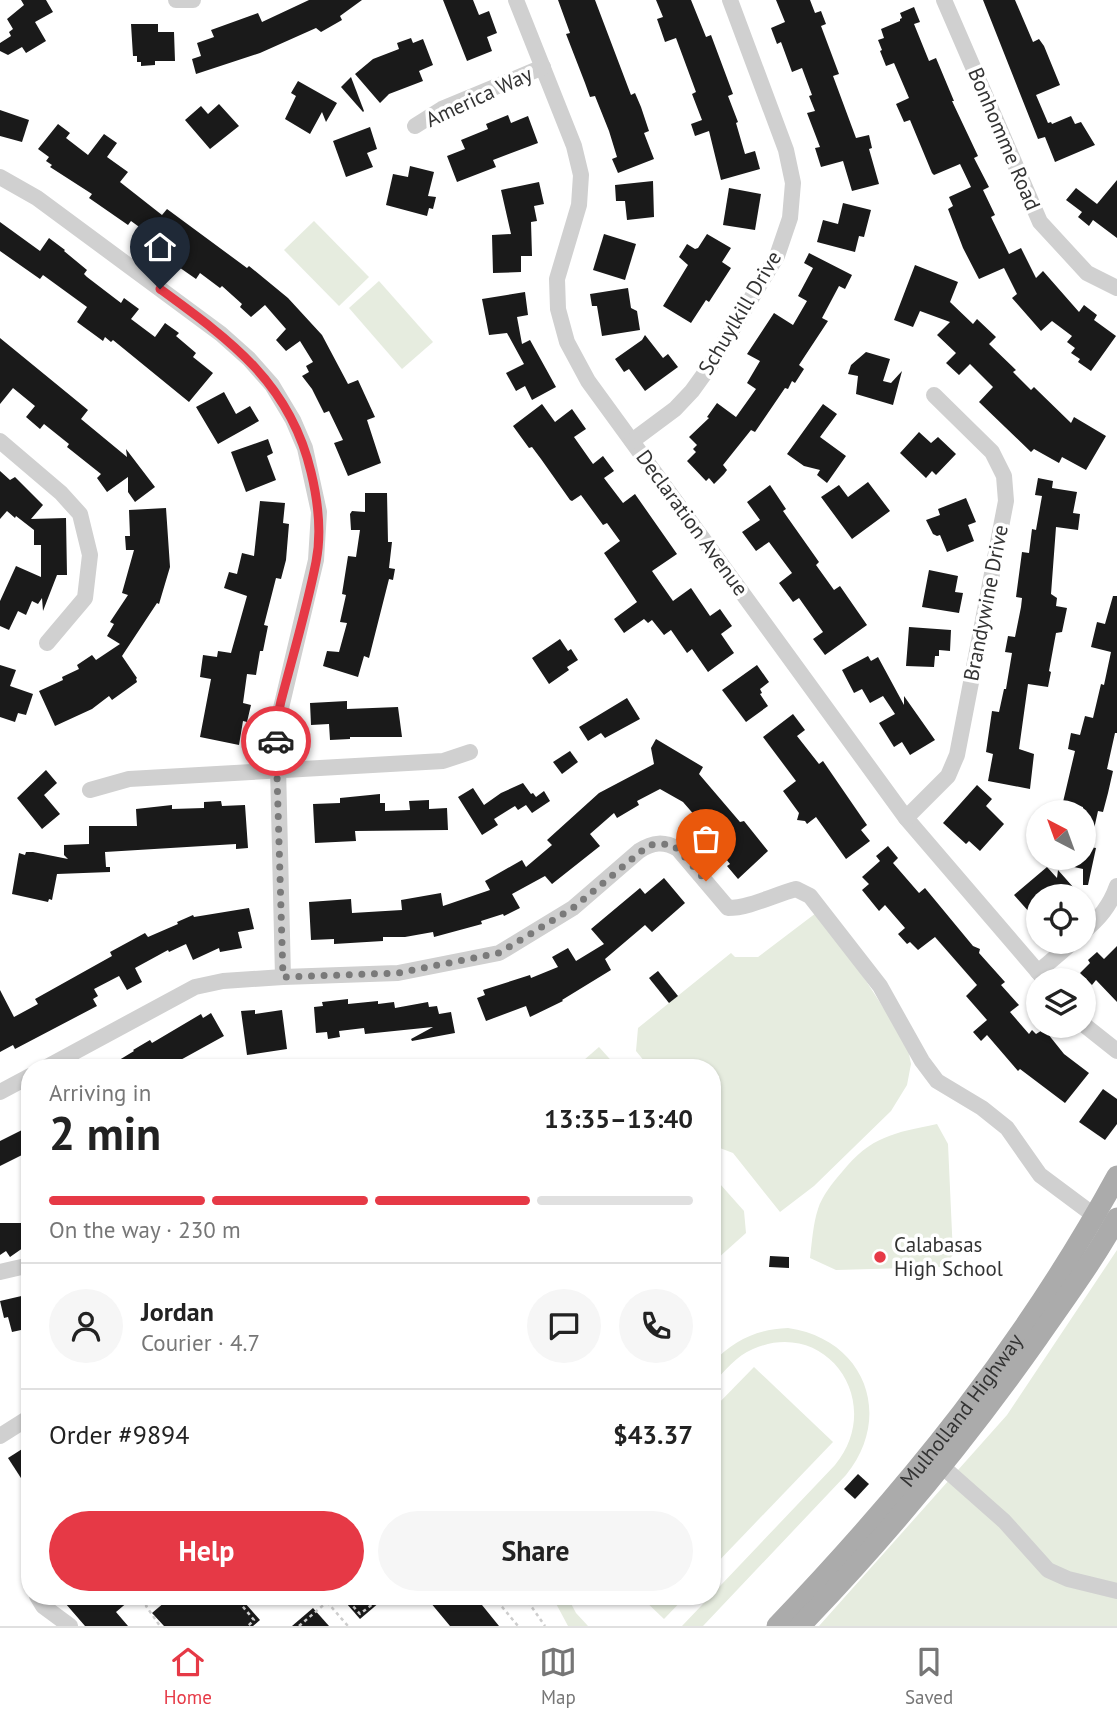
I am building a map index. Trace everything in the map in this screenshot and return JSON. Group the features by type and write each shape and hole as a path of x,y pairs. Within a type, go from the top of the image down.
{"main road":[{"name":"Mulholland Highway","path":"800,1626 845,1579 936,1461 1013,1374 1107,1221 1117,1176"},
{"name":"Mulholland Highway","path":"777,1626 874,1521 936,1461"}],"street":[{"name":"Declaration Avenue","path":"516,0 574,146 581,175 579,205 557,279 558,309 567,342 588,381 906,818 1035,968"},
{"name":"Schuylkill Drive","path":"632,441 675,409 710,366 777,256 790,218 793,183 786,150 730,0"},
{"name":"Bonhomme Road","path":"944,0 1041,222 1087,273 1117,288"},
{"name":"America Way","path":"415,127 442,108 543,67"},
{"path":"0,177 37,198 221,334 249,359 272,385 293,420 305,449 319,512 316,559 276,724 283,977"},
{"name":"Brandywine Drive","path":"906,818 933,794 948,776 957,755 1006,501 1004,476 992,452 934,395"},
{"path":"0,441 61,493 80,514 90,555 85,598 47,643"},
{"path":"90,790 129,779 443,761 470,752"},
{"path":"62,1059 195,987 223,981 398,973 499,953 573,908 649,845 670,844 678,849 728,908 742,908 769,896 796,889 810,896 880,986 922,1061 937,1081 982,1108 1007,1128 1040,1175 1107,1221"},
{"path":"1096,921 1111,902 1117,886"},
{"path":"1049,968 1062,954"},
{"path":"1096,1034 1117,1051"},
{"path":"0,1093 21,1081"},
{"path":"0,1272 21,1267"},
{"path":"0,1436 21,1423"},
{"path":"936,1461 1004,1521 1048,1570 1117,1591"},
{"path":"42,1605 70,1626"}],"path":[{"path":"147,1605 160,1626"},
{"path":"242,1605 254,1620 248,1626"},
{"path":"299,1626 324,1605"},
{"path":"330,1605 348,1626"},
{"path":"352,1605 360,1614 372,1605"},
{"path":"500,1605 518,1626"},
{"path":"530,1605 545,1626"}],"shaded area":[{"path":"314,221 369,277 339,306 284,250"},
{"path":"379,281 433,342 402,369 349,308"},
{"path":"816,913 855,964 907,1044 911,1064 907,1085 891,1111 814,1186 780,1212 733,1153 721,1148 721,1059 642,1059 636,1051 638,1028 731,953 735,957 758,957"},
{"path":"599,1047 610,1059 585,1059"},
{"path":"937,1124 948,1144 953,1255 942,1267 836,1270 810,1258 820,1204 853,1160 873,1143 884,1138"},
{"path":"721,1185 744,1211 746,1233 721,1255"},
{"path":"1117,1250 1117,1626 819,1626 1007,1415"},
{"path":"788,1328 815,1335 836,1347 853,1364 864,1384 869,1405 868,1429 860,1452 846,1475 703,1626 682,1626 702,1605 721,1605 721,1585 835,1465 849,1441 854,1416 851,1393 841,1372 825,1355 804,1345 780,1342 747,1352 721,1375 721,1355 747,1337"},
{"path":"754,1367 833,1442 721,1559 721,1401"},
{"path":"557,1605 572,1605 588,1626 568,1626"},
{"path":"649,1605 677,1605 664,1619"}],"building":[{"path":"21,0 46,0 53,12 35,22 46,41 26,53 22,47 8,55 0,51 0,43 11,36 9,32 13,29 7,19 24,5"},
{"path":"309,0 362,0 340,16 342,20 321,32 316,28 260,53 196,74 192,59 201,56 197,43 214,37 211,30 258,13 262,22"},
{"path":"443,0 473,0 479,15 489,11 497,33 487,37 492,51 467,61"},
{"path":"558,0 595,0 631,95 635,93 641,107 649,131 644,133 654,159 618,173 612,159 617,157 609,131 595,96 590,97 566,34 570,33"},
{"path":"656,0 691,0 706,37 711,35 733,94 728,96 738,122 736,123 745,154 755,151 760,169 721,180 709,131 695,136 691,124 702,120 692,94 696,92 676,38 665,42 657,19 663,17"},
{"path":"776,0 810,0 815,13 821,11 826,24 821,26 839,74 833,76 856,138 869,135 872,148 869,149 879,184 852,191 843,161 821,167 815,148 820,147 807,113 815,111 809,96 812,95 802,68 792,72 781,42 777,44 771,28 785,22"},
{"path":"983,0 1015,0 1033,42 1039,39 1044,46 1060,85 1036,95 1048,123 1052,124 1071,116 1075,124 1081,122 1095,145 1055,162 1045,137 1038,139"},
{"path":"914,7 920,22 914,24 929,61 936,58 952,101 978,156 974,158 989,187 983,190 995,215 991,217 1009,254 1021,248 1036,278 1043,271 1079,312 1084,305 1097,315 1094,320 1116,336 1091,371 1071,353 1075,348 1067,342 1072,336 1052,321 1041,331 1012,298 1017,294 1004,268 979,279 963,248 948,209 953,206 949,197 971,187 960,164 934,175 932,173 910,120 904,122 896,104 909,98 894,63 886,66 880,51 882,50 878,40 884,38 881,29 900,21 900,13"},
{"path":"131,24 158,24 158,32 174,32 175,61 155,61 155,65 141,66 141,62 137,62 137,56 133,56"},
{"path":"411,38 413,43 423,39 433,65 419,71 423,81 389,94 380,103 355,74 373,59 399,49 397,43"},
{"path":"351,77 364,111 363,112 341,87"},
{"path":"298,81 337,103 326,122 322,112 310,134 285,119 296,96 291,93"},
{"path":"219,104 239,126 210,149 185,120 201,106 208,114"},
{"path":"0,110 29,120 22,142 0,136"},
{"path":"508,115 511,123 528,116 538,143 493,160 496,167 457,182 447,156 465,149 461,140 488,129 486,124"},
{"path":"58,124 70,133 66,138 88,155 104,134 117,143 107,157 128,172 120,182 162,215 167,209 247,268 249,266 288,298 322,335 348,384 358,380 375,417 367,420 381,463 348,476 334,443 343,440 329,411 324,413 302,376 309,372 306,366 313,362 300,341 286,351 276,340 286,329 265,305 251,317 240,307 242,304 222,286 220,288 200,273 196,279 163,256 172,245 146,224 142,229 131,221 128,225 89,198 92,194 50,167 52,165 46,161 49,157 38,149"},
{"path":"370,127 377,149 367,153 373,167 346,177 333,141"},
{"path":"410,166 434,172 428,196 436,197 433,209 429,208 427,216 386,205 393,174 408,177"},
{"path":"1117,180 1117,238 1093,220 1089,226 1078,217 1082,212 1066,200 1076,188 1097,204"},
{"path":"653,181 654,217 627,220 625,201 616,201 615,185"},
{"path":"539,182 544,204 534,206 537,221 531,222 532,256 521,256 521,272 493,273 492,235 511,234 501,190"},
{"path":"729,188 761,194 755,230 723,225"},
{"path":"843,203 871,210 864,237 859,236 855,252 817,242 823,220 838,224"},
{"path":"0,222 40,251 49,238 87,270 84,274 87,277 121,303 124,298 139,309 131,319 155,337 165,323 179,333 176,336 196,353 193,357 213,373 189,402 113,340 111,342 105,337 103,341 77,322 87,307 43,275 40,279 0,251"},
{"path":"604,234 636,244 625,280 593,270"},
{"path":"707,234 731,248 722,262 731,268 709,302 706,300 691,323 663,306 688,265 679,257 687,244 698,248"},
{"path":"809,253 852,275 845,289 839,286 822,318 828,321 799,365 804,369 795,383 792,381 788,389 785,388 755,432 751,430 723,465 727,470 724,474 714,484 709,478 706,481 687,461 696,452 693,449 697,445 689,437 709,418 707,417 717,403 736,417 756,389 747,383 760,361 747,354 774,313 793,325 807,301 798,296 813,268 804,263"},
{"path":"915,265 958,282 950,302 973,324 977,319 996,337 989,344 1016,370 1013,372 1031,390 1034,387 1071,423 1074,417 1106,436 1086,470 1062,457 1059,463 1034,449 1031,452 979,402 993,387 970,364 959,375 946,363 956,353 937,335 950,322 920,311 913,327 894,320"},
{"path":"628,288 631,308 637,311 640,330 602,336 597,306 592,306 590,294"},
{"path":"525,292 528,315 517,317 522,344 530,340 556,387 532,400 525,386 516,391 506,373 524,364 507,333 489,335 482,299"},
{"path":"645,335 663,358 668,354 678,367 645,391 629,369 624,372 615,359"},
{"path":"0,338 88,410 81,419 127,457 126,449 155,487 135,502 128,492 128,477 107,492 97,478 101,474 67,447 69,444 44,424 40,429 26,417 35,406 13,388 0,404"},
{"path":"866,352 890,359 883,381 891,383 902,371 893,405 856,394 858,376 848,374 851,365"},
{"path":"224,392 236,414 250,406 259,421 218,444 196,407"},
{"path":"542,404 555,422 572,409 586,429 574,437 593,464 603,456 614,471 604,478 623,503 635,494 677,554 652,571 673,601 691,588 710,616 720,609 732,626 721,634 734,653 708,672 692,649 687,653 671,630 664,635 652,620 648,623 644,619 624,633 614,619 637,602 604,553 620,541 607,523 603,525 581,495 570,500 532,447 529,448 513,426"},
{"path":"823,404 837,414 820,437 846,456 827,483 817,475 820,470 804,466 787,454"},
{"path":"919,432 931,443 938,437 956,454 936,475 932,471 926,478 900,453"},
{"path":"268,439 273,453 267,456 276,480 246,492 231,452"},
{"path":"0,471 10,480 15,477 43,505 31,519 66,518 67,575 57,575 43,611 42,598 38,604 32,601 26,615 18,611 9,630 0,626 0,601 16,566 41,577 41,545 34,545 34,530 16,516 15,518 7,511 0,519"},
{"path":"1038,478 1053,481 1052,488 1077,492 1073,513 1080,514 1078,530 1056,527 1051,594 1057,598 1056,606 1067,608 1062,632 1056,633 1048,687 1028,684 1019,749 1034,754 1030,789 988,781 993,754 986,752 992,711 999,712 1006,689 1012,653 1005,652 1008,636 1015,637 1021,607 1022,598 1016,597 1022,552 1029,553 1032,529 1036,530 1042,496 1035,495"},
{"path":"868,482 890,511 852,539 821,497 839,485 848,497"},
{"path":"770,485 786,509 783,511 819,562 816,565 834,590 840,586 867,625 825,655 813,639 823,632 799,598 793,602 779,583 792,573 769,542 756,551 742,532 760,520 747,502"},
{"path":"365,493 387,493 388,542 392,542 389,568 395,569 393,580 389,579 369,658 364,656 358,677 323,666 327,651 339,652 347,623 340,622 346,595 342,594 348,556 356,557 360,530 351,530 350,514 352,511 365,512"},
{"path":"966,498 976,522 968,525 974,541 947,552 940,535 933,534 926,520 940,515 938,509"},
{"path":"260,501 285,503 283,523 289,524 286,560 281,579 276,578 264,625 268,626 256,675 247,674 243,703 251,705 247,722 243,721 239,745 200,737 211,679 200,677 203,655 217,657 218,651 231,653 247,596 224,588 229,572 237,574 242,553 254,556"},
{"path":"166,508 170,567 159,604 157,603 122,656 137,682 112,700 109,696 92,709 55,726 39,691 63,680 62,677 79,669 77,665 92,655 96,660 120,644 107,636 114,624 110,622 128,595 122,593 134,550 126,550 125,536 130,536 129,510"},
{"path":"929,570 958,576 955,592 963,593 959,613 922,607"},
{"path":"1113,596 1117,596 1117,733 1107,769 1113,771 1108,793 1103,812 1098,811 1096,820 1096,800 1063,800 1075,751 1068,749 1071,733 1080,735 1085,716 1093,718 1101,684 1104,685 1111,652 1091,647 1097,622 1105,624"},
{"path":"909,627 951,630 950,651 939,650 939,656 935,656 934,667 906,666"},
{"path":"560,639 578,660 549,684 532,658"},
{"path":"868,656 871,661 878,657 904,705 904,696 935,740 910,755 902,742 894,747 879,723 895,714 883,696 870,703 862,689 854,693 842,670"},
{"path":"0,665 16,670 10,686 33,694 26,715 18,713 15,722 0,717"},
{"path":"757,665 769,682 760,689 760,694 768,706 746,722 722,690"},
{"path":"627,698 640,719 605,738 601,733 588,741 579,727"},
{"path":"347,701 347,709 398,707 402,737 350,737 330,740 329,724 311,725 310,703"},
{"path":"793,714 805,730 797,736 819,764 823,761 867,825 861,830 870,841 846,859 816,817 807,824 797,820 799,813 783,791 796,781 763,737"},
{"path":"656,739 703,767 699,774 740,822 744,821 768,851 738,879 714,844 717,841 683,802 660,789 637,801 639,805 617,818 614,813 590,834 600,846 552,884 545,876 512,894 520,908 504,916 503,914 481,921 482,924 434,937 433,932 405,937 383,937 383,941 334,944 334,939 311,940 309,902 351,899 352,913 402,910 401,900 441,893 443,906 490,890 485,881 522,860 526,867 552,845 547,840 599,793 654,764 651,748"},
{"path":"570,751 578,762 562,774 553,762"},
{"path":"46,770 57,783 44,795 60,814 42,829 17,798"},
{"path":"523,783 536,797 544,791 550,801 532,813 526,805 518,810 515,806 494,819 498,825 482,835 458,797 473,788 484,805"},
{"path":"977,785 992,799 986,806 1004,824 980,851 969,841 966,844 943,823"},
{"path":"380,794 380,803 385,803 385,811 410,810 409,801 429,800 429,809 447,808 448,830 355,831 356,841 315,843 313,804 340,803 340,798"},
{"path":"221,801 222,806 245,805 248,848 236,849 236,844 105,852 106,867 110,867 110,872 57,874 52,900 49,899 48,902 12,894 19,853 25,855 26,852 33,852 68,859 64,855 64,845 89,844 89,826 137,826 136,809 172,805 172,809 204,808 204,802"},
{"path":"888,846 898,858 893,863 919,893 925,888 973,946 980,949 979,953 1005,982 1001,985 1019,1005 1010,1012 1026,1031 1026,1038 1051,1038 1064,1054 1089,1073 1065,1103 1020,1069 1018,1071 987,1035 981,1041 973,1032 987,1020 966,996 977,985 935,937 918,950 910,942 907,944 898,934 905,928 885,905 879,911 862,890 869,884 862,877 880,861 876,856"},
{"path":"1043,870 1050,870 1057,878 1058,870 1070,884 1027,884"},
{"path":"1083,870 1091,870 1088,884 1083,884"},
{"path":"664,878 685,903 652,932 645,925 605,959 611,970 563,1001 530,1017 526,1006 486,1021 477,998 485,995 483,990 530,975 531,978 558,967 552,957 568,948 576,961 604,944 591,929 640,888 645,894"},
{"path":"1026,885 1026,908 1014,895"},
{"path":"249,908 254,929 238,932 242,948 220,952 219,948 193,960 186,944 169,952 168,950 135,968 142,982 127,990 119,976 94,989 98,996 93,999 97,1006 15,1049 13,1045 0,1052 0,990 14,1017 38,1004 35,999 112,956 110,952 145,933 148,937 193,915 194,917"},
{"path":"1117,946 1117,1002 1096,980 1096,968 1085,968 1090,963 1088,960 1097,952 1104,959"},
{"path":"658,971 678,996 669,1003 649,978"},
{"path":"348,999 348,1004 394,1002 395,1008 428,1002 429,1007 437,1006 439,1014 451,1012 455,1033 412,1041 411,1039 433,1027 365,1034 364,1028 339,1031 340,1037 328,1039 327,1032 316,1033 314,1007 323,1006 322,1002"},
{"path":"255,1010 255,1014 282,1010 287,1049 247,1055 241,1011"},
{"path":"211,1013 224,1036 182,1059 121,1059 150,1040 152,1043 201,1014 203,1018"},
{"path":"1103,1089 1117,1099 1117,1124 1105,1140 1079,1122"},
{"path":"21,1130 21,1156 0,1166 0,1141"},
{"path":"0,1223 21,1223 21,1249 10,1257 6,1251 0,1255"},
{"path":"770,1256 789,1257 789,1268 769,1267"},
{"path":"21,1296 21,1330 12,1332 8,1317 4,1318 0,1301"},
{"path":"21,1450 21,1478 8,1458"},
{"path":"858,1474 869,1484 855,1499 844,1489"},
{"path":"67,1605 124,1605 116,1612 128,1626 85,1626"},
{"path":"161,1605 247,1605 260,1620 253,1626 164,1626 152,1613"},
{"path":"348,1605 376,1605 360,1619"},
{"path":"432,1605 482,1605 499,1626 450,1626"},
{"path":"313,1608 329,1626 292,1626"}],"way so far":[{"path":"276,741 283,977 398,973 499,953 573,908 649,845 670,844 678,849 706,881"}],"place":[{"name":"Calabasas High School","path":"880,1257"}],"route":[{"path":"160,289 221,334 249,359 272,385 293,420 305,449 314,483 319,512 316,559 281,701 276,724 276,741"}]}
